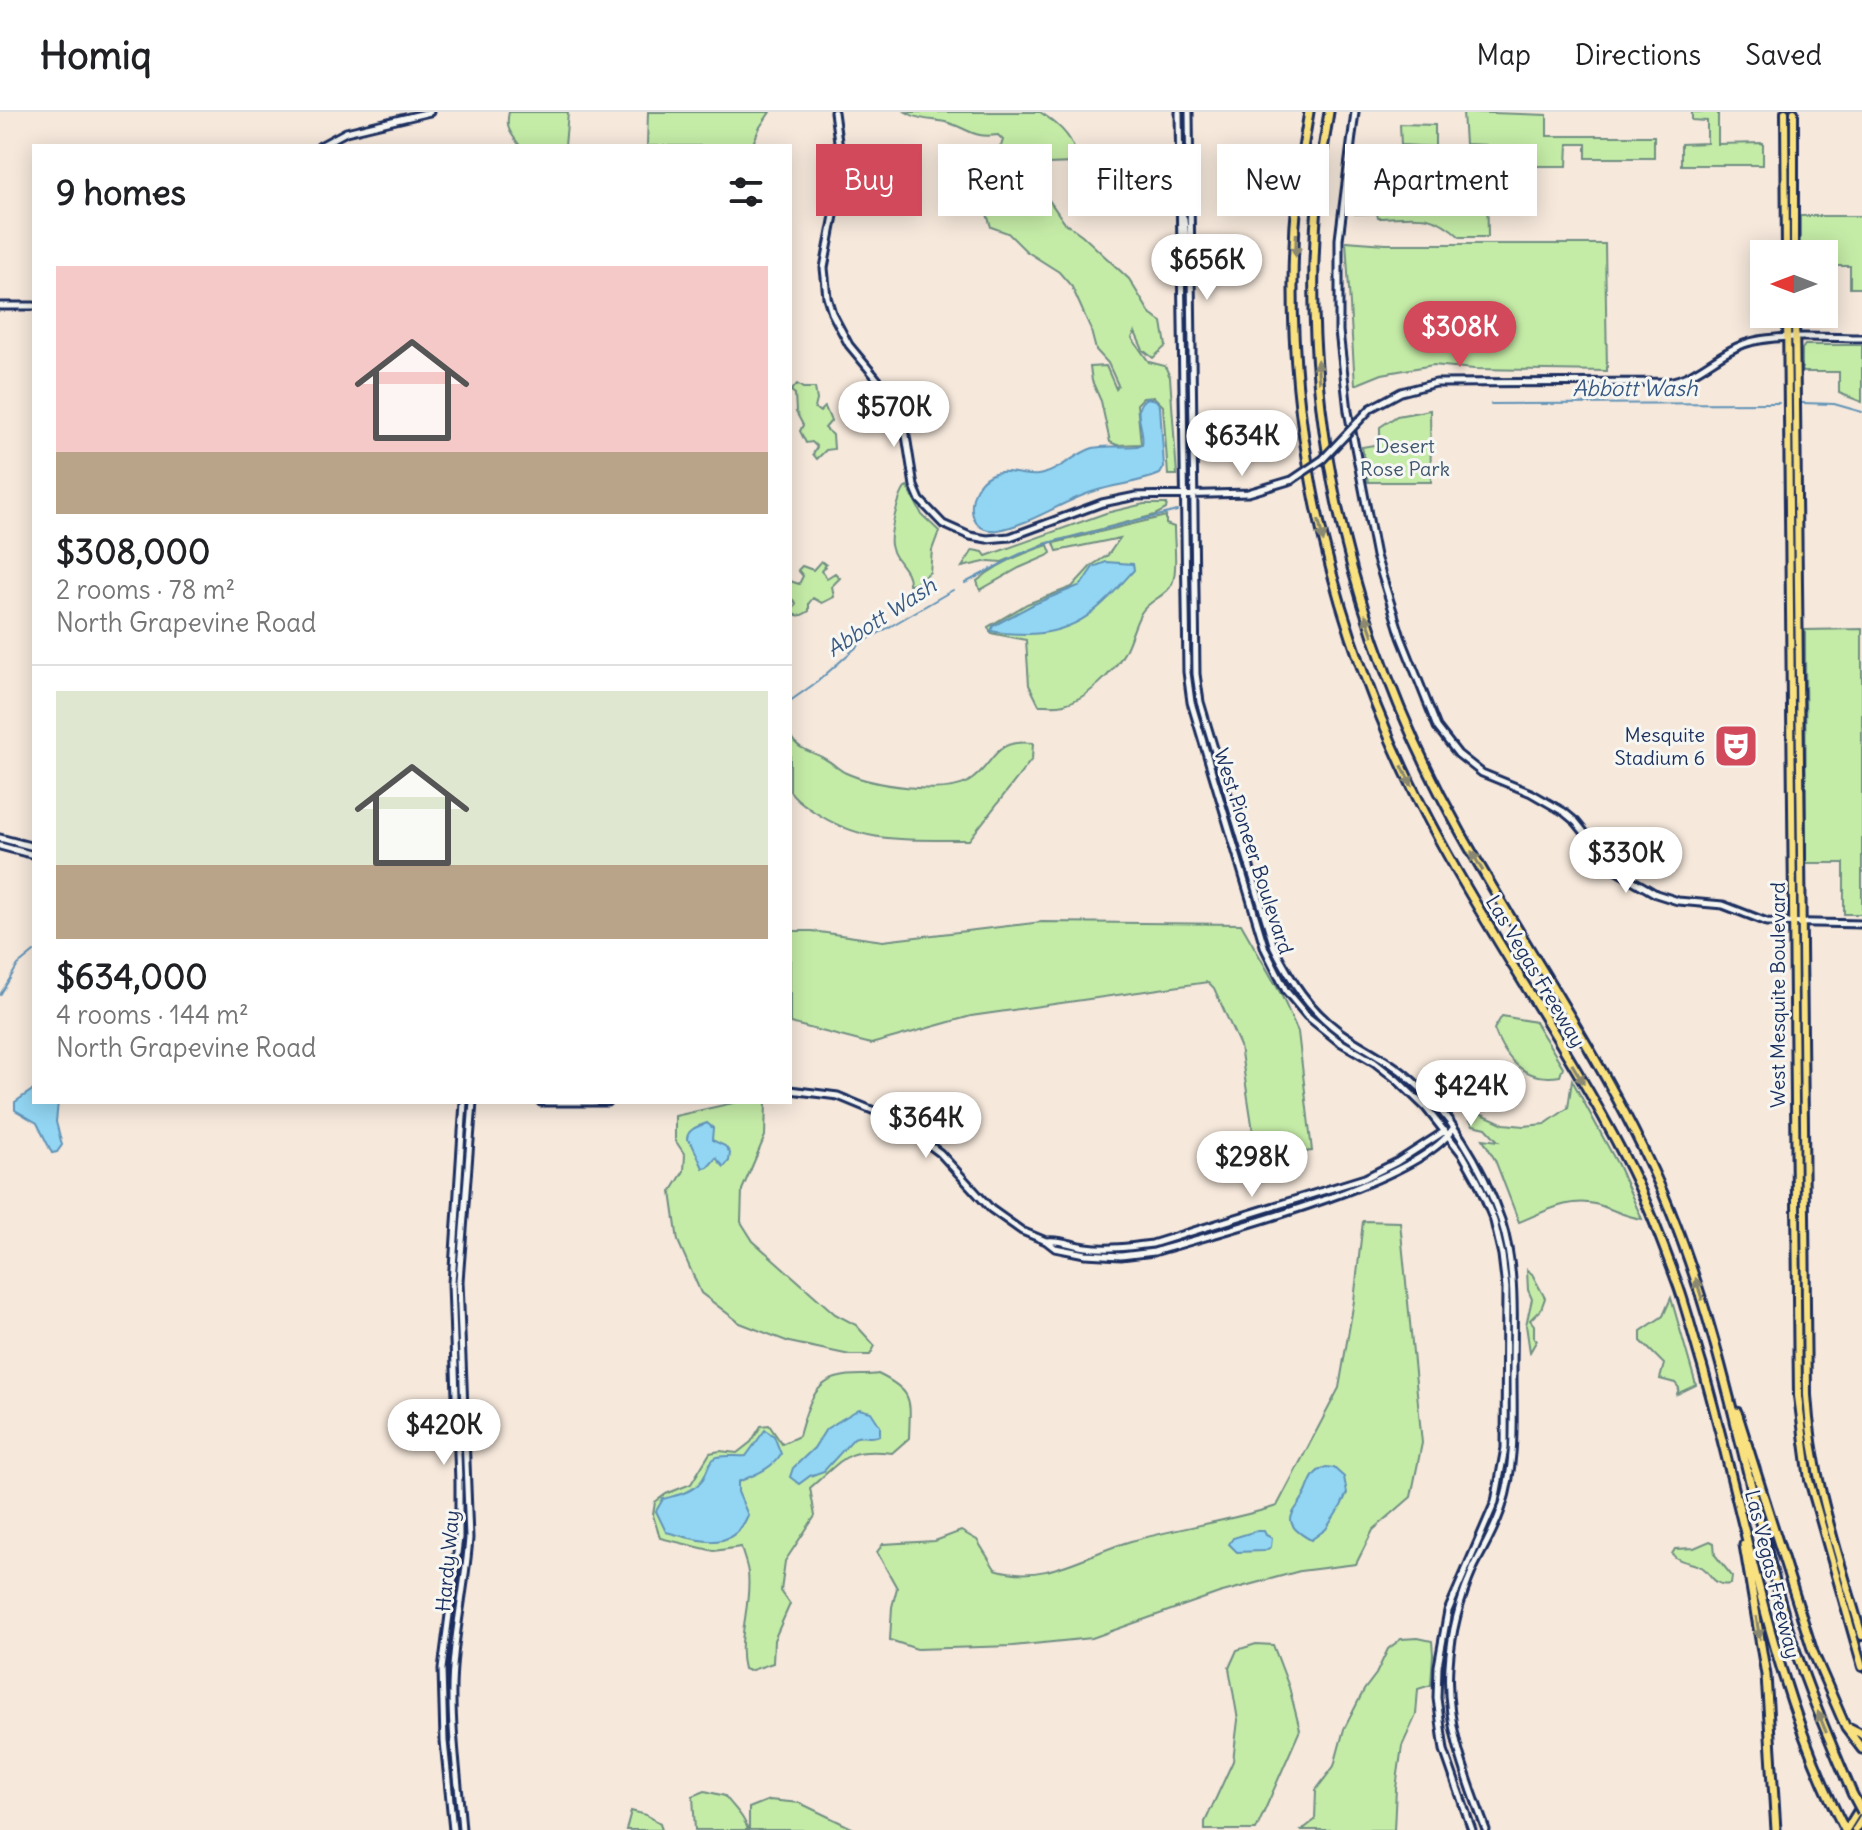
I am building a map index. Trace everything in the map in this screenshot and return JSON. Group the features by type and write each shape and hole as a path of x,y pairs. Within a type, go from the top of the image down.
{"highway":[{"name":"Las Vegas Freeway","path":"1309,112 1296,248 1298,371 1313,492 1358,664 1407,777 1441,843 1600,1111 1628,1164 1678,1284 1711,1396 1786,1687 1845,1830"},
{"name":"Las Vegas Freeway","path":"1329,112 1318,185 1314,303 1317,367 1332,486 1360,598 1400,711 1425,766 1647,1157 1695,1276 1721,1364 1780,1601 1806,1682 1862,1812"},
{"path":"1721,1364 1798,1612 1845,1724 1862,1749"},
{"path":"1736,1496 1766,1675 1777,1829"},
{"path":"1845,1724 1852,1731 1862,1734"}],"main road":[{"path":"324,144 346,132 430,112"},
{"path":"834,112 841,163 824,268 832,313 849,345 887,391 896,407 905,429 914,486 930,513 952,529 987,539 1010,537 1102,503 1136,496 1248,493 1292,480 1323,459 1371,408 1401,392 1436,383 1668,382 1693,375 1742,344 1754,341 1862,338"},
{"name":"West Pioneer Boulevard","path":"1179,112 1179,144"},
{"name":"West Pioneer Boulevard","path":"1189,112 1196,674 1200,702 1274,947 1293,984 1312,1008 1341,1033 1405,1074 1436,1103 1486,1181 1509,1254 1514,1287 1513,1450 1509,1479 1496,1524 1475,1565 1458,1611 1449,1668 1449,1695 1457,1747 1486,1830"},
{"path":"1355,112 1342,206 1338,290 1348,411 1376,556 1401,637 1437,727 1458,754 1482,773 1550,802 1564,812 1576,822 1615,870 1656,894 1678,901 1723,905 1767,922 1862,924"},
{"path":"1785,112 1793,240"},
{"path":"1787,240 1794,112"},
{"name":"West Pioneer Boulevard","path":"1180,216 1187,672 1191,702 1265,949 1286,991 1307,1016 1338,1041 1397,1080 1426,1108 1463,1155 1494,1221 1502,1255 1506,1288 1505,1448 1501,1477 1489,1519 1448,1611 1438,1666 1437,1698 1444,1750 1472,1830"},
{"path":"1182,216 1187,250 1192,254"},
{"path":"0,306 32,306"},
{"name":"West Mesquite Boulevard","path":"1789,328 1807,1395 1815,1467 1862,1636"},
{"name":"West Mesquite Boulevard","path":"1791,339 1793,328"},
{"path":"0,838 32,846"},
{"path":"0,846 32,854"},
{"name":"West Mesquite Boulevard","path":"1797,924 1795,1285 1798,1396 1812,1495 1862,1667"},
{"path":"792,1090 838,1096 896,1120 940,1153 991,1209 1022,1231 1055,1248 1085,1254 1121,1256 1154,1252 1347,1192 1399,1168 1453,1128"},
{"name":"Hardy Way","path":"453,1830 444,1741 442,1669 459,1538 452,1283 464,1104"},
{"name":"Hardy Way","path":"462,1830 451,1698 469,1538 459,1281 473,1104"},
{"path":"1795,1285 1804,1294"},
{"path":"1845,1830 1862,1804"},
{"path":"1855,1830 1862,1819"}],"green space":[{"path":"509,112 568,112 565,144 519,144 508,127"},
{"path":"648,112 770,112 753,144 647,144"},
{"path":"906,112 1040,112 1065,133 1072,144 1068,144 1068,163 1052,164 1052,144 1002,144 1003,140 998,135 977,134 949,123"},
{"path":"1463,112 1547,115 1547,136 1654,136 1654,158 1586,158 1586,144 1568,144 1567,166 1537,166 1537,144 1465,144"},
{"path":"1692,112 1718,112 1718,144 1763,143 1763,165 1681,165 1681,144 1707,143 1707,121 1692,120"},
{"path":"1400,124 1435,125 1435,144 1401,144"},
{"path":"1052,205 1064,222 1129,279 1151,315 1162,322 1166,346 1153,358 1143,350 1135,332 1132,338 1149,362 1165,366 1170,377 1177,475 1168,475 1163,406 1154,397 1143,398 1137,404 1141,444 1117,445 1110,442 1090,367 1106,366 1116,389 1118,385 1108,363 1096,350 1090,327 1072,287 1059,272 1026,251 1008,233 991,227 988,216 1052,216"},
{"path":"1413,216 1488,216 1488,237 1460,237 1440,222"},
{"path":"1800,216 1862,216 1862,288 1850,288 1850,266 1838,266 1838,240 1800,240"},
{"path":"1346,241 1386,244 1605,244 1607,371 1474,369 1433,365 1382,374 1355,385"},
{"path":"1805,345 1862,345 1862,402 1839,393 1839,372 1802,372 1802,349"},
{"path":"797,384 803,388 815,388 815,408 820,412 825,407 831,421 825,428 833,435 834,449 826,450 817,459 813,454 817,447 812,442 806,443 800,431 803,425 796,412 792,390"},
{"name":"Desert Rose Park","path":"1430,410 1431,482 1368,482 1362,447 1380,444 1380,427 1397,416"},
{"path":"907,486 922,515 939,531 932,550 930,572 916,583 909,584 907,573 892,551 891,540 898,504"},
{"path":"1144,504 1167,504 1166,509 1155,515 1044,544 1002,562 989,561 962,567 973,550 986,556 1106,513"},
{"path":"1166,516 1166,524 1174,527 1175,565 1169,589 1141,613 1124,653 1098,684 1073,701 1039,705 1029,685 1026,640 991,633 988,627 1027,604 1072,587 1091,566 1108,555 1120,538 1057,551 1054,543"},
{"path":"1048,545 1051,553 1047,556 980,590 977,581 993,569"},
{"path":"821,561 826,565 821,571 827,578 835,573 840,578 832,586 834,597 822,603 813,598 809,611 796,615 792,612 796,603 792,599 792,582 799,584 803,576 798,570 802,566 813,570"},
{"path":"1862,629 1862,914 1844,914 1844,863 1806,863 1805,630"},
{"path":"792,738 802,748 846,773 889,785 925,788 957,786 968,782 1001,749 1019,743 1033,743 1032,759 969,840 907,840 869,835 832,822 792,793"},
{"path":"1042,922 1241,924 1281,994 1298,1032 1312,1151 1257,1157 1240,1046 1214,988 1208,982 971,1016 871,1044 792,1024 792,931 883,941"},
{"path":"1502,1016 1535,1022 1563,1067 1560,1076 1548,1077 1527,1072 1510,1059 1494,1029"},
{"path":"1572,1080 1618,1165 1642,1219 1599,1205 1578,1202 1558,1206 1519,1222 1495,1160 1483,1139 1498,1141 1486,1128 1473,1125 1469,1119 1474,1114 1482,1114 1504,1124 1545,1124 1568,1108"},
{"path":"728,1104 766,1104 765,1136 742,1190 741,1222 753,1241 835,1314 856,1325 875,1346 870,1355 850,1355 789,1342 740,1323 701,1293 678,1241 671,1192 684,1171 685,1155 675,1140 675,1116"},
{"path":"1363,1221 1400,1222 1422,1443 1411,1497 1373,1530 1356,1564 1300,1571 1219,1593 1092,1638 1013,1646 917,1649 890,1640 892,1607 897,1588 877,1552 883,1544 935,1541 961,1531 977,1540 995,1569 1031,1573 1064,1566 1131,1541 1277,1506 1339,1388 1354,1301"},
{"path":"1527,1270 1545,1298 1541,1309 1530,1320 1537,1340 1530,1352 1526,1325 1532,1299 1528,1290"},
{"path":"1671,1298 1696,1385 1677,1394 1679,1388 1675,1383 1660,1379 1664,1364 1641,1341 1641,1331 1663,1316"},
{"path":"878,1374 899,1386 908,1398 909,1438 892,1453 864,1452 846,1458 810,1488 815,1516 785,1561 781,1591 790,1604 774,1640 773,1663 749,1671 744,1669 742,1646 749,1585 741,1547 714,1551 660,1538 653,1515 655,1502 691,1484 710,1453 737,1453 751,1442 761,1426 769,1425 782,1444 799,1436 812,1399 830,1380"},
{"path":"1710,1541 1714,1543 1715,1555 1732,1576 1731,1584 1717,1582 1703,1568 1672,1554 1675,1549 1694,1548"},
{"path":"1401,1639 1432,1641 1431,1685 1418,1689 1416,1715 1402,1746 1394,1830 1302,1830 1315,1820 1316,1790 1334,1766 1344,1729 1388,1649"},
{"path":"1256,1644 1273,1645 1289,1687 1300,1730 1256,1830 1205,1830 1205,1822 1233,1761 1238,1720 1229,1668 1237,1650"},
{"path":"705,1791 725,1796 742,1816 748,1830 695,1830 693,1796"},
{"path":"769,1800 800,1803 856,1830 749,1830 749,1808"},
{"path":"631,1811 660,1823 662,1830 626,1830"}],"water":[{"path":"1147,398 1156,400 1160,406 1164,467 1160,474 1083,495 1011,527 987,530 979,525 974,518 973,499 976,489 990,475 1002,472 1045,474 1093,448 1142,445 1139,407"},
{"path":"1106,562 1133,564 1134,570 1089,615 1047,632 991,631 993,626 1034,604 1081,585 1093,567"},
{"path":"32,1090 32,1104 58,1104 56,1122 62,1145 57,1152 52,1153 37,1123 15,1110 15,1102"},
{"path":"707,1123 713,1128 712,1140 725,1146 730,1153 724,1167 716,1158 703,1168 687,1139 691,1130"},
{"path":"859,1409 871,1412 880,1426 880,1435 854,1438 824,1471 799,1484 790,1477 793,1468 814,1448 826,1429"},
{"path":"765,1430 774,1436 781,1454 767,1468 738,1482 738,1492 748,1515 741,1527 723,1540 713,1541 666,1532 656,1511 663,1499 694,1488 715,1458 746,1456"},
{"path":"1326,1467 1334,1468 1344,1477 1347,1493 1326,1529 1311,1540 1294,1527 1292,1516 1314,1476"},
{"path":"1264,1531 1272,1538 1271,1547 1264,1551 1237,1552 1229,1544 1233,1538"}],"waterway":[{"name":"Abbott Wash","path":"1491,404 1779,403"},
{"name":"Abbott Wash","path":"1802,403 1834,404 1862,412"},
{"name":"Abbott Wash","path":"965,583 1020,554 1052,542 1177,511"},
{"name":"Abbott Wash","path":"792,700 860,644 953,590"},
{"path":"0,995 18,965 32,954"}],"place":[{"name":"Mesquite Stadium 6","path":"1736,746"}]}
